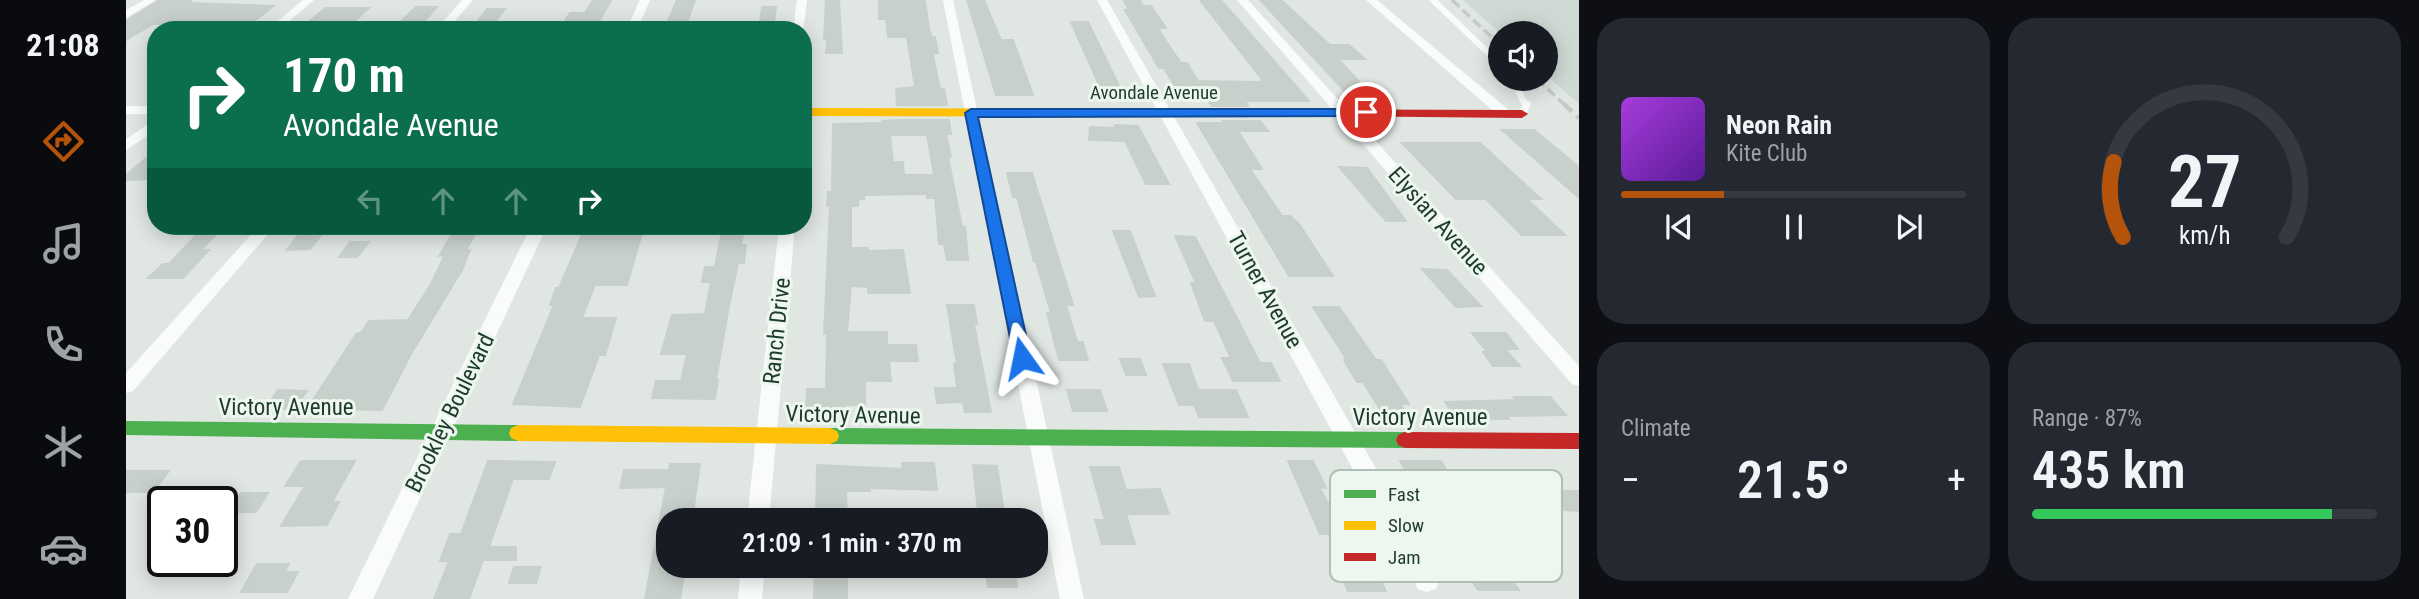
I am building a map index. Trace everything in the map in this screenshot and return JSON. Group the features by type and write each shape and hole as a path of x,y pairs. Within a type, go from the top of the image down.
{"street":[{"path":"126,15 150,0"},
{"path":"283,21 309,0"},
{"path":"449,21 468,0"},
{"path":"635,21 645,0"},
{"path":"800,21 802,0"},
{"path":"948,0 1072,599"},
{"name":"Turner Avenue","path":"1101,0 1366,470"},
{"name":"Elysian Avenue","path":"1242,0 1579,379"},
{"path":"1371,0 1505,114"},
{"path":"126,110 147,110"},
{"name":"Avondale Avenue","path":"812,112 1522,114"},
{"path":"126,146 147,129"},
{"path":"126,386 259,235"},
{"name":"Brookley Boulevard","path":"360,599 535,235"},
{"name":"Ranch Drive","path":"759,508 787,235"},
{"name":"Victory Avenue","path":"126,428 1039,439 1579,441"},
{"path":"750,599 752,578"}],"lane":[{"path":"1433,0 1488,53"},
{"path":"1519,91 1527,105 1522,114"}],"shaded area":[{"path":"1463,0 1579,0 1579,104 1558,85 1558,21 1488,22"}],"building":[{"path":"593,0 611,0 599,21 565,21 570,13 585,13"},
{"path":"677,0 695,0 688,21 668,21"},
{"path":"826,0 839,0 842,53 826,53"},
{"path":"967,0 984,0 1001,40 1013,40 1033,95 996,95"},
{"path":"1200,0 1221,0 1309,101 1245,101 1248,106 1212,106 1199,88 1176,88 1164,68 1159,68 1125,10 1129,10 1124,1 1140,1 1143,6 1151,6 1166,28 1158,28 1162,35 1181,63 1187,63 1198,81 1264,82"},
{"path":"1260,0 1281,0 1330,45 1349,45 1365,59 1338,59 1377,101 1354,101"},
{"path":"158,1 274,6 254,21 147,21 147,28 126,40 126,21"},
{"path":"879,1 925,1 929,30 932,37 935,37 938,53 933,53 934,61 940,89 944,89 947,105 897,105 896,89 915,87 907,37 888,37 886,19 879,19"},
{"path":"416,7 437,7 424,21 401,21"},
{"path":"762,7 776,7 774,21 760,21"},
{"path":"325,8 369,8 355,21 310,21"},
{"path":"487,9 505,9 496,21 478,21"},
{"path":"1071,22 1088,22 1124,96 1104,96"},
{"path":"949,120 951,134 946,134 951,157 948,157 962,227 965,227 968,260 947,260 944,244 939,244 935,198 927,198 927,194 864,195 864,199 859,199 858,206 851,206 851,248 868,248 868,251 903,250 910,293 868,293 868,287 851,286 847,332 887,332 887,345 916,345 918,361 889,361 891,381 865,381 865,405 845,405 845,410 806,410 807,389 826,389 827,334 824,334 830,206 827,206 828,192 832,192 833,124","holes":["890,135 927,135 934,175 904,175 903,162 893,162"]},
{"path":"1223,121 1260,121 1268,131 1238,131 1262,169 1250,169 1282,216 1290,216 1299,224 1333,276 1289,276 1197,123 1225,123"},
{"path":"1115,125 1138,126 1169,184 1146,184 1125,141 1089,140 1090,127 1116,128"},
{"path":"1502,130 1534,130 1579,167 1579,198"},
{"path":"1402,143 1480,143 1541,199 1527,199 1565,235 1522,235 1486,199 1456,199"},
{"path":"147,158 147,179 126,180 126,175"},
{"path":"1339,167 1367,168 1406,221 1386,221"},
{"path":"1007,173 1032,173 1073,305 1066,305 1077,342 1083,342 1088,360 1059,360 1047,313 1051,313 1017,197 1013,197"},
{"path":"1113,231 1130,231 1155,296 1139,297"},
{"path":"196,235 215,235 201,250 209,250 183,278 148,278 163,264 169,264"},
{"path":"298,235 321,235 310,249 287,250"},
{"path":"452,235 475,235 466,250 470,250 462,270 411,354 382,410 347,409 351,403 311,403 357,333 361,333 369,321 408,320 431,284 445,255 439,256"},
{"path":"582,235 641,235 627,285 595,285 582,318 616,318 605,355 599,355 580,407 513,404 554,305 550,305 556,288 559,288"},
{"path":"721,235 743,235 741,245 746,245 744,263 738,263 716,380 715,399 652,398 656,381 681,381 687,354 661,354 672,315 705,314 711,282 702,282 705,267 715,267"},
{"path":"1175,236 1195,237 1260,363 1271,363 1280,381 1233,381 1222,358 1231,358 1214,321 1205,321 1191,283 1196,283"},
{"path":"350,242 369,242 357,257 339,257"},
{"path":"1422,269 1447,270 1481,306 1456,307"},
{"path":"947,305 974,305 977,324 974,324 991,412 965,412 963,402 937,403 935,388 957,388 954,364 957,364"},
{"path":"1313,307 1339,307 1376,360 1381,360 1409,404 1400,404 1404,410 1380,409 1363,382 1357,382 1344,360 1347,360"},
{"path":"1472,333 1506,333 1518,349 1505,349 1520,366 1493,366 1483,352 1487,352"},
{"path":"1120,359 1140,359 1146,375 1126,375"},
{"path":"1163,364 1189,364 1198,390 1236,390 1248,417 1199,417 1194,405 1179,405"},
{"path":"278,390 307,391 294,409 265,409"},
{"path":"1067,390 1100,390 1107,411 1073,411"},
{"path":"1514,397 1550,397 1566,415 1507,416 1509,419 1456,418 1445,402 1516,400"},
{"path":"301,461 355,461 332,502 339,502 327,525 281,526 305,486 285,486"},
{"path":"488,461 555,462 549,479 513,479 489,547 516,547 516,560 483,560 469,599 434,599 449,561 440,561 450,534 461,534"},
{"path":"1288,461 1313,461 1326,488 1319,487 1330,507 1330,534 1320,534"},
{"path":"1400,461 1441,461 1447,470 1406,470"},
{"path":"902,463 934,463 937,490 870,488 870,491 846,491 847,508 816,508 817,465 903,469"},
{"path":"670,464 700,464 694,508 662,508 666,487 620,488 624,470 669,470"},
{"path":"973,465 997,466 1003,508 978,508"},
{"path":"1090,467 1119,467 1126,490 1160,489 1169,514 1126,514 1135,544 1102,544 1095,520 1105,520"},
{"path":"126,471 169,471 158,486 147,486 147,492 126,492"},
{"path":"1562,491 1579,491 1579,511 1564,510"},
{"path":"241,493 268,493 256,512 238,512 238,498"},
{"path":"656,540 656,578 683,578 680,599 645,599"},
{"path":"257,564 289,564 284,572 298,572 287,592 241,592"},
{"path":"514,567 541,567 536,583 509,583"},
{"path":"815,578 847,578 847,599 814,599"},
{"path":"987,578 1016,578 1017,587 988,587"},
{"path":"1344,582 1382,582 1386,591 1348,591"},
{"path":"1473,582 1514,582 1519,590 1478,590"}],"railway":[{"path":"1452,0 1488,34"},
{"path":"1550,91 1566,106"},
{"path":"1564,104 1579,118"}],"traffic: fast":[{"path":"126,428 518,433"},
{"path":"830,436 1405,440"}],"traffic: slow":[{"path":"812,112 1232,113"},
{"path":"518,433 830,436"}],"traffic: jam":[{"path":"1232,113 1522,114"},
{"path":"1405,440 1579,441"}],"route":[{"path":"1022,358 971,113 1366,112"}]}
